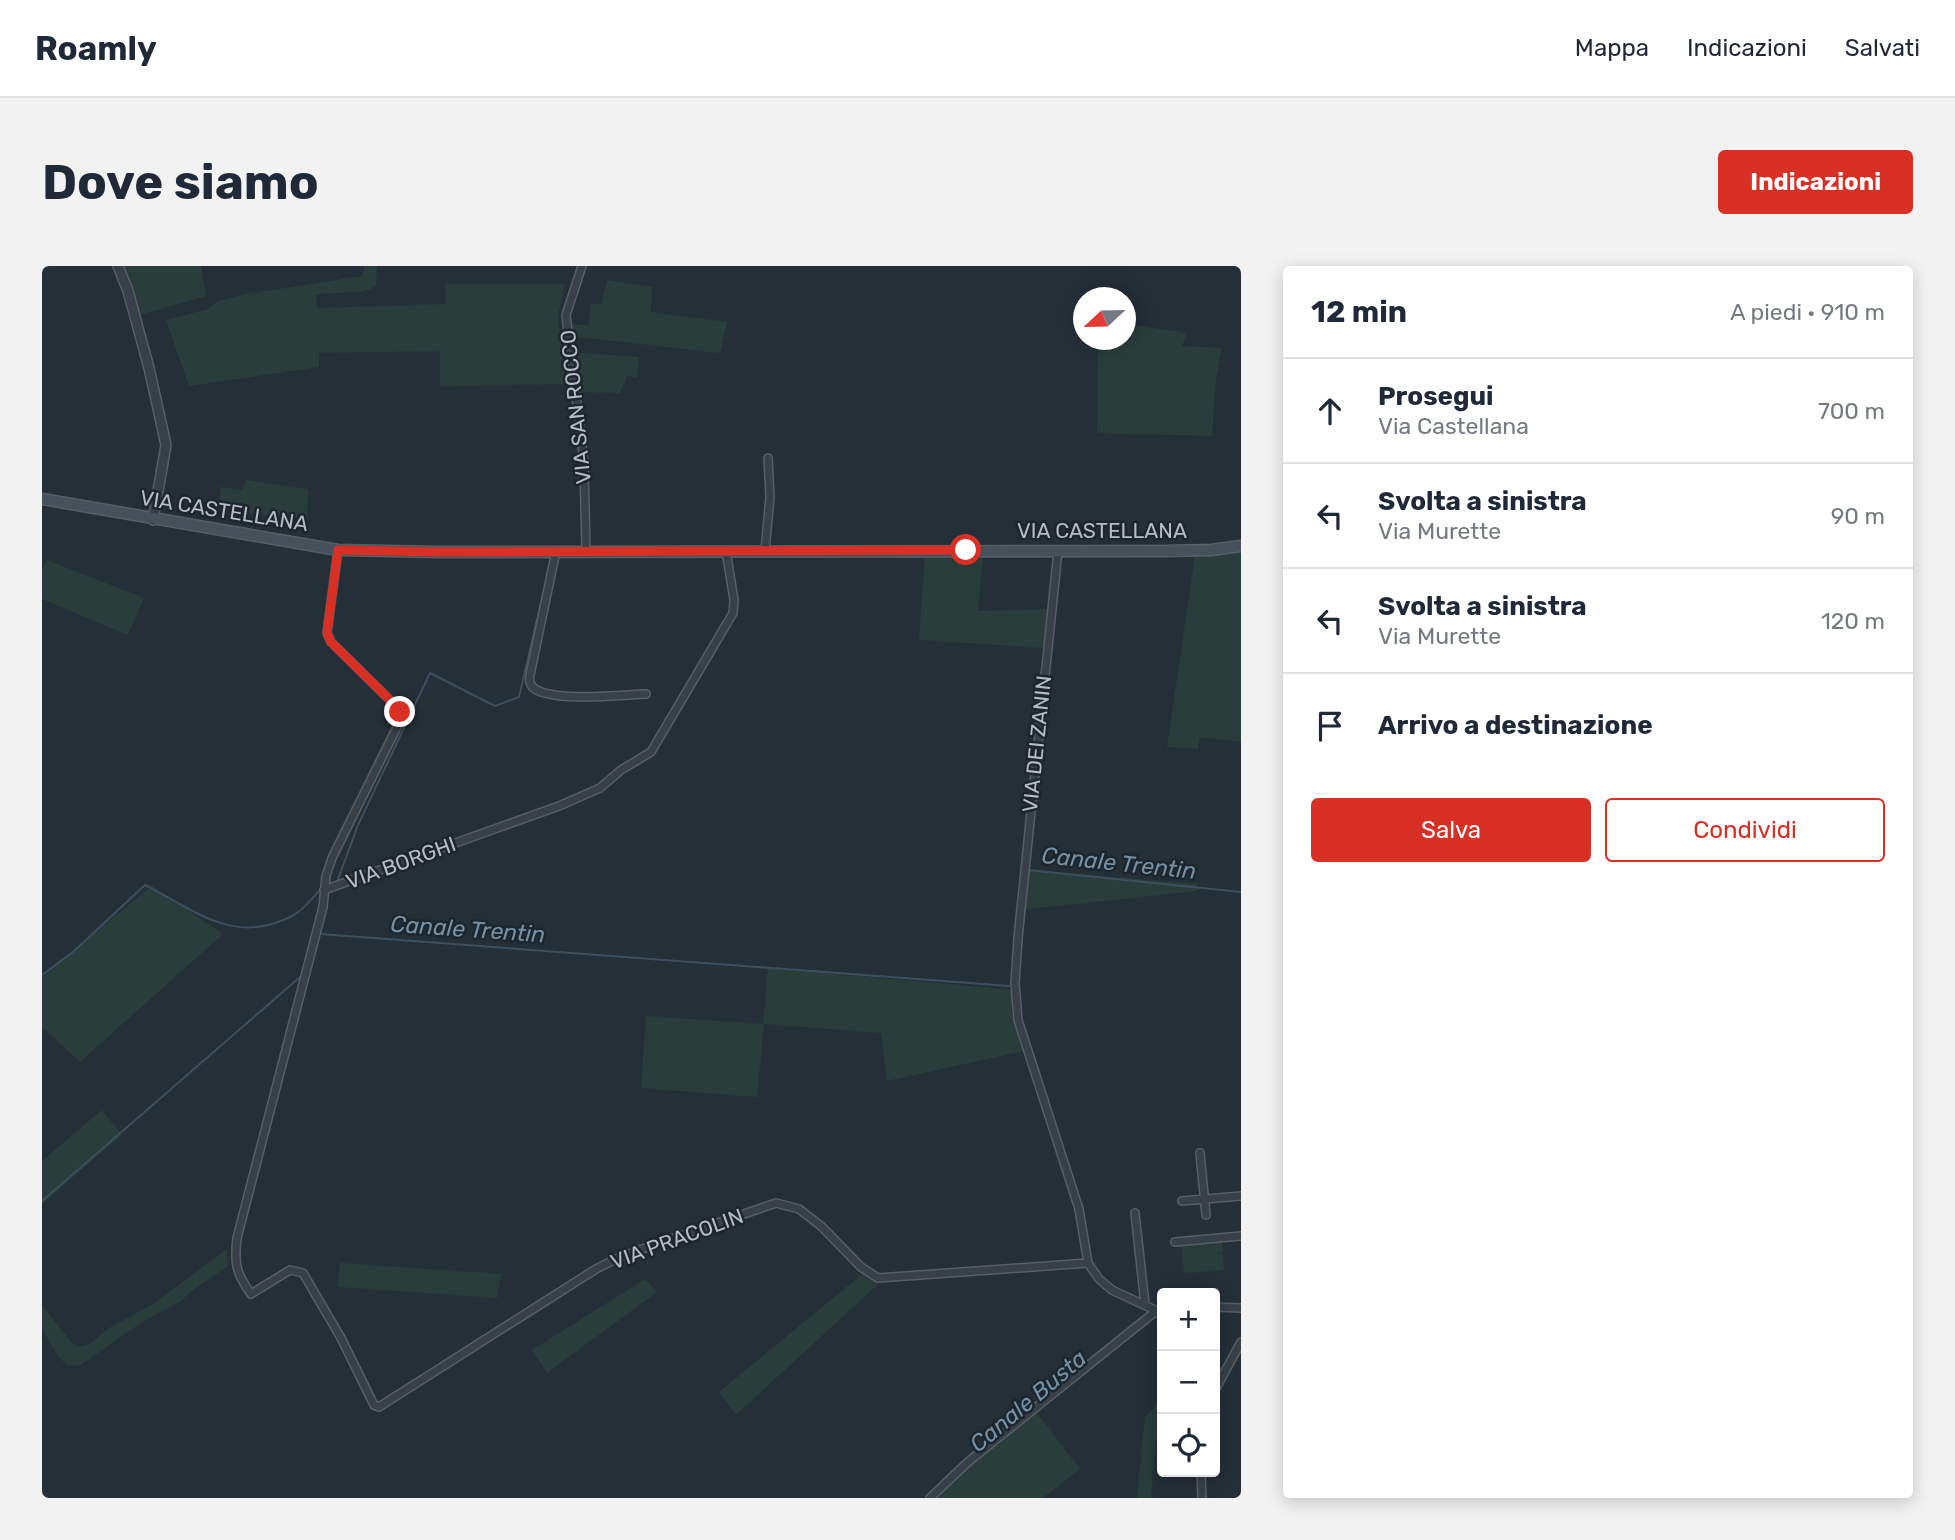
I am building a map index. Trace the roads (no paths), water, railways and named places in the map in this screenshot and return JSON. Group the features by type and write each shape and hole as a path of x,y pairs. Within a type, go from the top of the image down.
{"main road":[{"name":"VIA CASTELLANA","path":"42,499 338,550 1058,551 1211,550 1241,546"}],"street":[{"path":"118,266 128,291 149,368 166,445 153,520"},
{"name":"VIA SAN ROCCO","path":"582,266 566,315 584,462 586,551"},
{"path":"765,551 770,497 768,458"},
{"path":"324,890 332,858 401,719 397,707 331,642 327,633 338,550"},
{"path":"556,551 529,682 533,688 555,696 646,694"},
{"name":"VIA BORGHI","path":"251,1294 240,1278 234,1260 237,1238 323,907 324,890 588,795 652,752 733,613 734,600 726,551"},
{"name":"VIA DEI ZANIN","path":"1058,551 1019,925 1015,1000 1030,1062 1079,1209 1088,1263"},
{"path":"1200,1153 1206,1215"},
{"path":"1182,1201 1241,1196"},
{"name":"VIA PRACOLIN","path":"251,1294 290,1270 303,1273 341,1338 373,1405 379,1407 596,1269 622,1256 776,1203 799,1209 821,1226 861,1266 878,1278 1088,1263"},
{"path":"1135,1213 1145,1304"},
{"path":"1175,1242 1241,1236"},
{"path":"1088,1263 1099,1279 1112,1290 1157,1309"},
{"path":"1220,1307 1241,1308"},
{"path":"930,1498 968,1462 1157,1312"},
{"path":"1220,1382 1241,1342"},
{"path":"1201,1477 1202,1498"}],"waterway":[{"path":"337,882 358,825 430,673 495,706 519,697 542,598"},
{"name":"Canale Trentin","path":"1028,870 1241,892"},
{"path":"42,975 74,951 145,885 216,922 252,927 271,924 296,914 320,890"},
{"name":"Canale Trentin","path":"1021,951 1024,911"},
{"name":"Canale Trentin","path":"320,934 1009,986"},
{"name":"Canale Trentin","path":"42,1201 300,977"},
{"name":"Canale Busta","path":"969,1466 997,1443"},
{"name":"Canale Busta","path":"935,1498 955,1479"}]}
